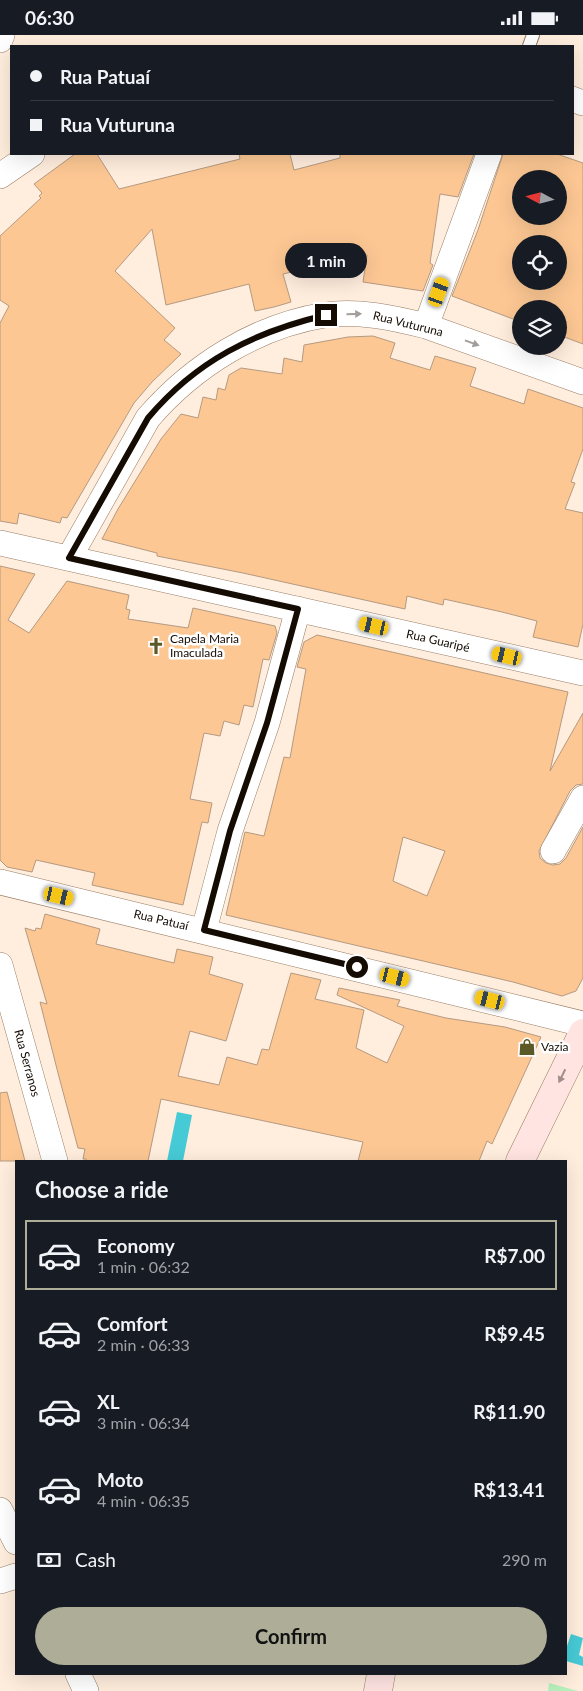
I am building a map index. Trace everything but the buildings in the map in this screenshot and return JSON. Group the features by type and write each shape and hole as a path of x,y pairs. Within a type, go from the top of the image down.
{"street":[{"path":"0,41 2,35"},
{"path":"0,176 31,155"},
{"path":"426,326 489,155"},
{"name":"Rua Vuturuna","path":"69,558 148,418 165,398 215,357 288,323 326,315 366,314 426,326 583,382"},
{"name":"Rua Guaripé","path":"0,543 583,673"},
{"path":"204,930 230,831 267,723 298,609"},
{"path":"553,851 580,808"},
{"name":"Rua Patuaí","path":"0,882 204,930 583,1024"},
{"name":"Rua Serranos","path":"0,965 54,1160"},
{"path":"520,1160 583,1033"},
{"path":"0,1510 15,1540"},
{"path":"0,1581 15,1576"},
{"path":"78,1675 86,1691"},
{"path":"378,1691 381,1675"}],"green space":[{"path":"549,1683 578,1691 548,1691"}],"water":[{"path":"177,1112 192,1115 183,1160 167,1160"},
{"path":"571,1634 583,1638 579,1655 583,1657 583,1666 567,1661 567,1646"}],"place":[{"name":"Capela Maria Imaculada","path":"156,646"},
{"name":"Vazia","path":"527,1047"}],"route":[{"path":"326,315 288,323 215,357 193,373 165,398 148,418 69,558 298,609 267,723 251,765 230,831 204,930 357,967"}]}
